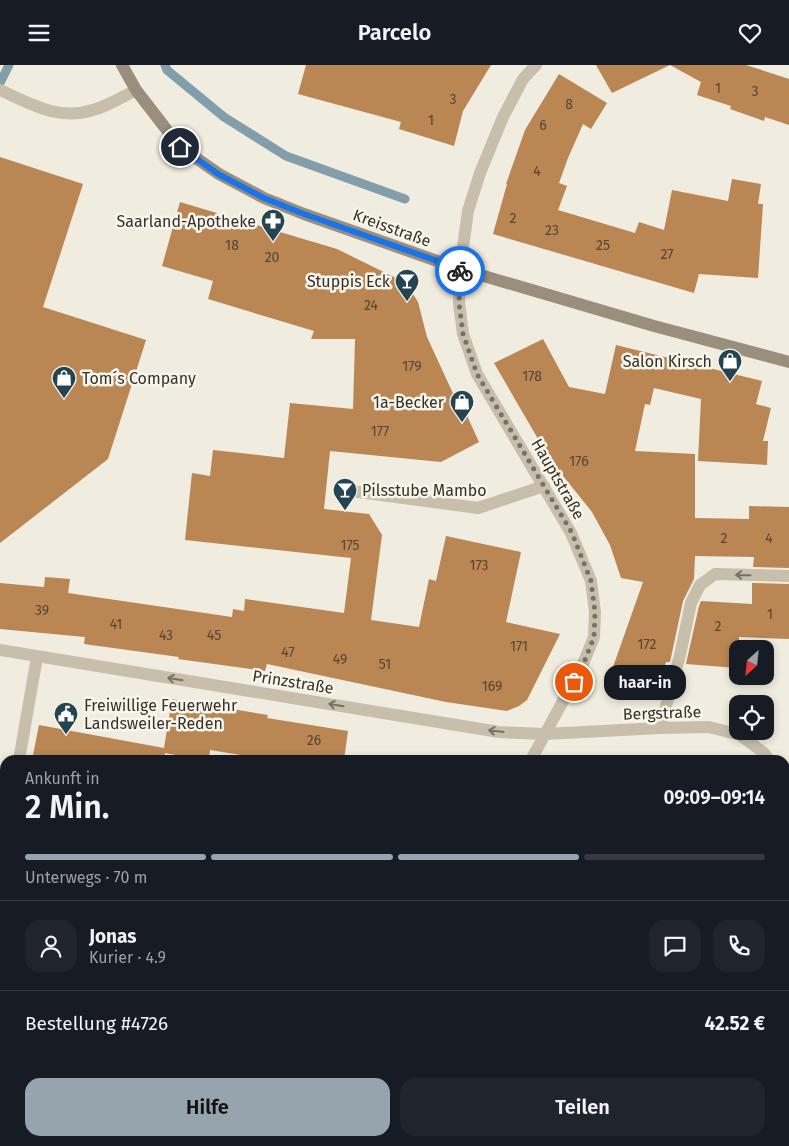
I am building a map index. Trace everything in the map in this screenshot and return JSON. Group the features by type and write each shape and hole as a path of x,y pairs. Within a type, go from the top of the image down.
{"main road":[{"name":"Kreisstraße","path":"122,65 136,90 180,147 218,174 264,198 460,269 654,327 789,362"}],"street":[{"name":"Hauptstraße","path":"535,755 583,665 594,637 595,612 591,581 572,533 477,374 463,334 459,303 460,269 468,211 480,173 503,117 522,79 536,65"},
{"path":"0,90 43,109 61,114 77,114 112,103 136,90"},
{"path":"351,491 478,508 544,486"},
{"path":"660,728 678,663 691,603 700,585 715,574 789,576"},
{"name":"Prinzstraße","path":"0,650 499,732 545,735"},
{"path":"20,755 37,657"},
{"name":"Bergstraße","path":"545,735 709,727 740,735 765,755"}],"building":[{"path":"306,65 491,65 463,111 454,146 399,129 401,122 298,94"},
{"path":"596,65 670,65 612,93"},
{"path":"670,65 746,65 789,79 789,125 765,117 764,121 730,109 731,106 697,95 701,82"},
{"path":"559,74 607,103 591,129 583,124 559,183 567,186 558,210 635,233 639,222 664,230 672,190 728,201 732,179 761,184 758,204 763,204 758,278 699,274 694,293 493,234 506,184 525,130"},
{"name":"Tom´s Company","path":"0,157 83,184 43,307 146,340 108,459 0,543"},
{"path":"180,202 337,249 406,283 418,302 427,337 456,400 459,398 479,442 441,462 330,451 324,509 369,514 382,535 371,620 419,627 429,579 436,581 446,536 521,552 506,622 560,634 527,700 519,706 507,711 446,702 267,664 265,671 84,644 85,637 0,629 0,583 44,587 45,577 70,579 68,593 232,617 233,609 244,611 245,599 344,613 351,558 185,540 192,473 210,476 213,450 284,458 290,403 353,409 355,339 311,339 314,331 208,299 213,281 162,266"},
{"path":"543,339 569,387 605,394 616,345 762,381 756,404 771,408 763,441 768,441 767,465 698,461 701,399 654,388 650,405 645,404 635,451 695,454 695,518 749,519 749,506 789,507 789,568 753,567 754,557 695,556 694,579 683,601 670,662 666,662 659,683 613,667 643,582 621,578 610,545 592,512 539,446 541,444 494,363"},
{"path":"752,583 789,584 789,639 739,637 739,640 729,640 729,667 686,664 701,601 752,604"},
{"path":"172,699 268,715 267,718 348,731 345,755 240,755 210,750 210,755 176,755 165,753 165,755 33,755 39,725 164,748"}],"waterway":[{"path":"0,83 9,65"},
{"path":"165,65 167,70 224,117 286,156 405,199"}],"way so far":[{"path":"460,271 459,303 463,334 477,374 572,533 591,581 595,612 594,637 574,682"}],"place":[{"name":"Saarland-Apotheke","path":"273,242"},
{"name":"Stuppis Eck","path":"407,302"},
{"name":"Salon Kirsch","path":"730,382"},
{"name":"Tom´s Company","path":"64,399"},
{"name":"1a-Becker","path":"462,423"},
{"name":"Pilsstube Mambo","path":"345,511"},
{"name":"haar-in","path":"574,682"},
{"name":"Freiwillige Feuerwehr Landsweiler-Reden","path":"66,735"}],"route":[{"path":"180,147 218,174 264,198 460,269 460,271"}]}
